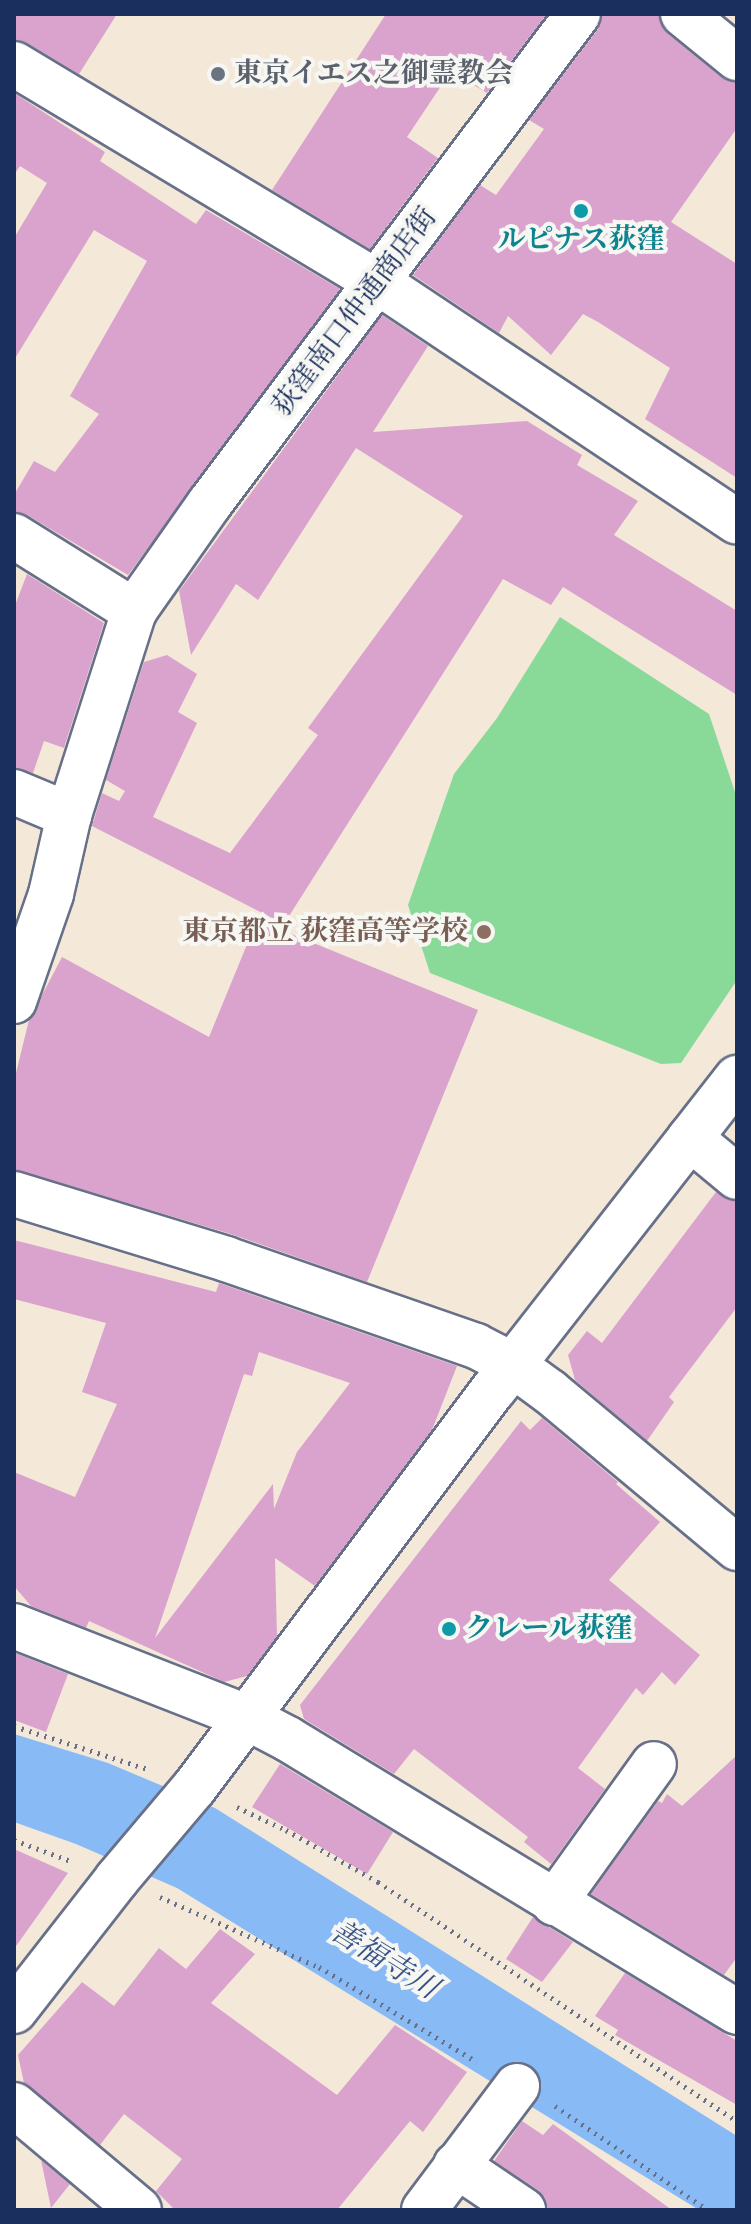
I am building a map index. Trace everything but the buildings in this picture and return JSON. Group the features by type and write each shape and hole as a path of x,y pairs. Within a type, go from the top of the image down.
{"street":[{"name":"荻窪南口仲通商店街","path":"14,1001 51,894 69,815 134,611 210,503 379,283 519,89 578,14"},
{"path":"683,14 737,58"},
{"path":"14,64 379,283 737,522"},
{"path":"14,536 134,611"},
{"path":"14,792 69,815"},
{"path":"14,2011 192,1791 513,1365 737,1078"},
{"path":"690,1138 737,1177"},
{"path":"14,1194 226,1259 476,1346 513,1365 737,1548"},
{"path":"14,1626 246,1717 737,2012"},
{"path":"554,1903 654,1764"},
{"path":"424,2210 517,2086"},
{"path":"14,2105 139,2210"},
{"path":"456,2165 523,2210"}],"path":[{"path":"14,1726 123,1759 286,1830 378,1882 737,2121"},
{"path":"176,1903 319,1967 550,2103 708,2210"}],"green space":[{"path":"560,617 709,714 737,798 737,980 681,1063 661,1064 430,973 408,905 454,774 497,718"}],"water":[{"name":"善福寺川","path":"14,1734 108,1763 215,1808 737,2136 737,2210 699,2210 177,1888 76,1844 14,1822"}],"place":[{"name":"東京イエス之御霊教会","path":"218,74"},
{"name":"ルピナス荻窪","path":"581,211"},
{"name":"東京都立 荻窪高等学校","path":"484,932"},
{"name":"クレール荻窪","path":"449,1629"}]}
